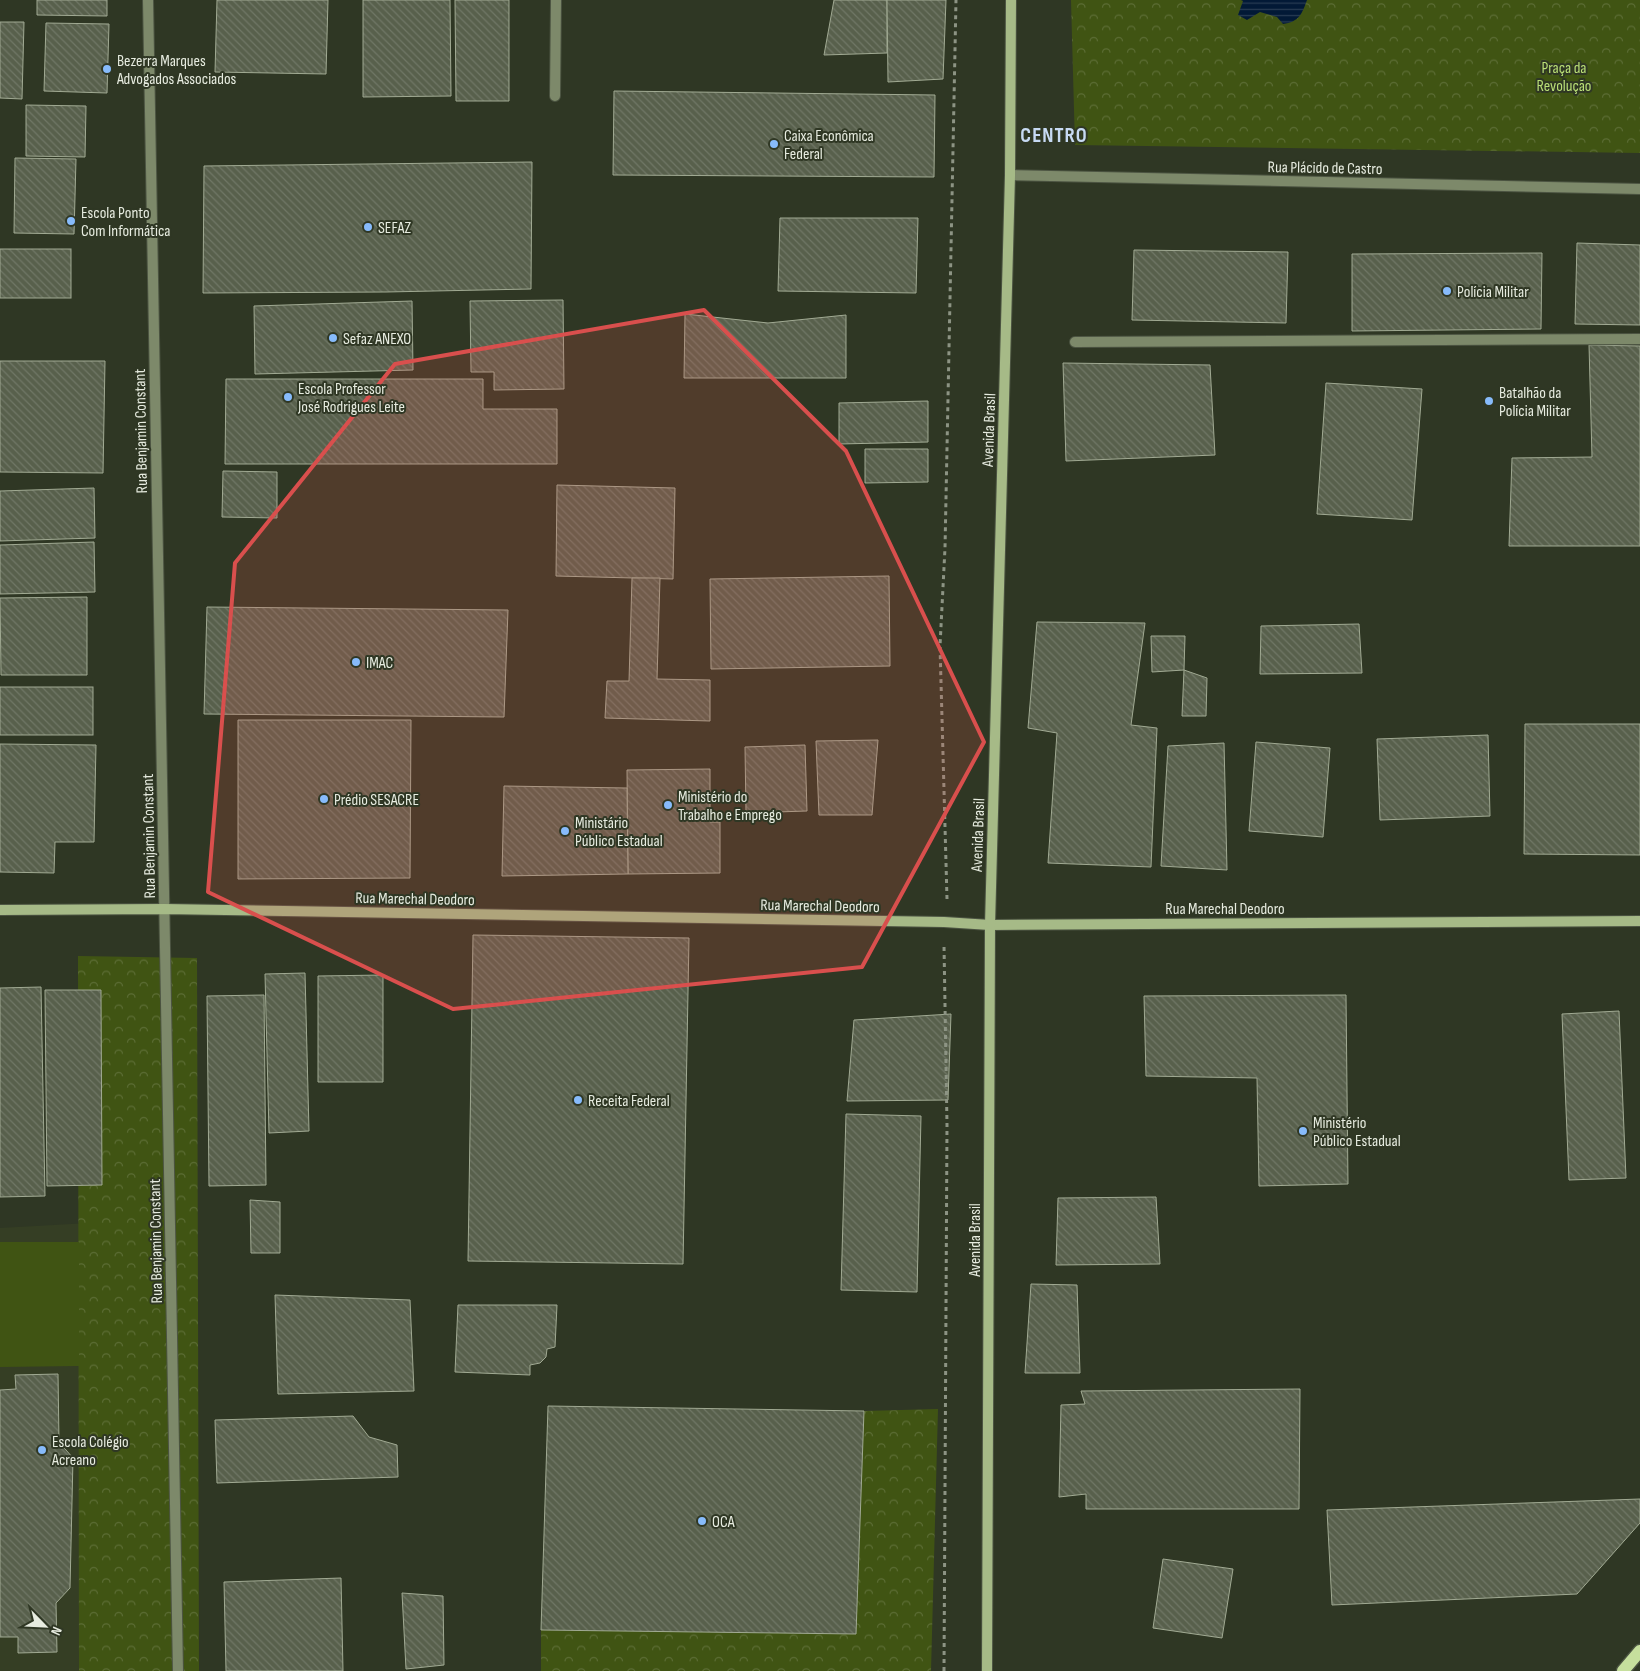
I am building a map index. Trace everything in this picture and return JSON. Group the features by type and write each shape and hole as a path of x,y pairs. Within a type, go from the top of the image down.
{"main road":[{"path":"1623,1671 1640,1651"}],"street":[{"name":"Rua Benjamin Constant","path":"148,0 178,1671"},
{"path":"555,96 556,0"},
{"name":"Avenida Brasil","path":"987,1671 990,925 1010,175 1011,0"},
{"name":"Rua Plácido de Castro","path":"1010,175 1640,189"},
{"path":"1076,342 1640,339"},
{"name":"Rua Marechal Deodoro","path":"0,910 164,909 944,922 990,925 1640,921"}],"path":[{"path":"944,1671 947,1125 944,922 947,906 947,856 940,646 945,539 956,0"}],"highlighted area":[{"path":"704,310 846,451 984,742 862,967 453,1009 208,892 235,563 395,364"}],"shaded area":[{"name":"Escola Colégio Acreano","path":"89,1223 79,1671 0,1671 0,1228"}],"green space":[{"name":"Praça da Revolução","path":"1071,0 1640,0 1640,153 1075,145"},
{"path":"78,956 197,958 199,1671 79,1671"},
{"path":"0,1242 79,1242 79,1366 0,1367"},
{"path":"938,1409 931,1671 541,1671 541,1630 856,1634 864,1411"}],"water":[{"path":"1241,0 1307,0 1296,19 1283,24 1277,17 1260,12 1247,20 1238,15 1243,1"}],"building":[{"path":"37,0 107,0 107,16 37,15"},
{"path":"217,0 328,0 326,74 215,72"},
{"path":"363,0 450,0 451,96 363,97"},
{"path":"455,0 509,0 509,101 456,101"},
{"path":"834,0 887,0 887,53 824,55"},
{"path":"887,0 946,0 943,79 888,82"},
{"path":"0,22 24,22 22,99 0,98"},
{"path":"46,23 109,24 107,93 44,91"},
{"name":"Caixa Econômica Federal","path":"614,91 935,95 934,177 613,175"},
{"path":"26,105 86,106 85,157 26,156"},
{"path":"15,158 76,159 74,234 14,233"},
{"name":"SEFAZ","path":"532,162 531,289 203,293 204,166"},
{"path":"780,218 918,218 916,293 778,291"},
{"path":"1577,243 1640,245 1640,325 1575,324"},
{"path":"0,249 71,249 71,298 0,298"},
{"path":"1134,250 1288,252 1286,323 1132,320"},
{"name":"Polícia Militar","path":"1542,253 1541,329 1352,331 1352,254"},
{"path":"563,300 564,389 494,390 494,372 471,372 470,301"},
{"name":"Sefaz ANEXO","path":"412,301 413,370 255,374 254,306"},
{"path":"685,314 768,323 846,315 846,378 684,378"},
{"path":"1589,345 1640,346 1640,546 1509,546 1512,458 1592,457"},
{"path":"0,361 105,361 103,473 0,472"},
{"path":"1063,363 1210,365 1215,455 1066,461"},
{"path":"226,379 483,379 483,409 557,409 557,464 225,464"},
{"path":"1326,383 1422,389 1412,520 1317,514"},
{"path":"928,401 928,442 839,444 839,403"},
{"path":"865,449 928,449 928,482 865,483"},
{"path":"223,471 277,472 277,518 222,517"},
{"path":"557,485 675,488 673,579 556,576"},
{"path":"94,488 95,538 0,541 0,491"},
{"path":"94,542 95,592 0,594 0,545"},
{"path":"889,576 890,666 711,669 710,579"},
{"path":"632,578 660,578 657,679 710,680 710,721 605,718 607,681 629,681"},
{"path":"87,597 87,675 1,675 0,598"},
{"name":"IMAC","path":"207,607 508,610 504,717 204,714"},
{"path":"1037,622 1145,623 1131,725 1157,728 1151,867 1048,863 1057,733 1028,728"},
{"path":"1359,624 1362,673 1260,674 1261,626"},
{"path":"1151,636 1185,636 1184,670 1152,672"},
{"path":"1184,670 1207,678 1206,716 1182,716"},
{"path":"0,687 93,687 93,735 0,735"},
{"name":"Prédio SESACRE","path":"238,720 411,720 410,878 238,879"},
{"path":"1525,724 1640,724 1640,855 1524,854"},
{"path":"1488,735 1490,816 1380,820 1377,739"},
{"path":"878,740 872,815 819,815 816,741"},
{"path":"1256,742 1330,748 1323,837 1249,831"},
{"path":"1224,743 1227,870 1161,866 1168,746"},
{"path":"0,744 96,745 94,842 55,842 54,873 0,872"},
{"path":"805,745 807,811 746,813 745,747"},
{"name":"Ministério do Trabalho e Emprego","path":"710,769 710,822 720,822 720,873 628,874 627,770"},
{"name":"Ministário Público Estadual","path":"504,786 627,788 628,874 502,876"},
{"name":"Receita Federal","path":"473,935 689,938 683,1264 468,1261"},
{"path":"305,973 309,1131 269,1133 265,974"},
{"path":"383,975 383,1082 318,1082 318,976"},
{"path":"41,987 45,1196 0,1197 0,988"},
{"path":"45,990 101,990 102,1185 47,1186"},
{"path":"264,995 266,1185 209,1186 207,996"},
{"name":"Ministério Público Estadual","path":"1346,995 1348,1184 1259,1186 1257,1078 1146,1076 1144,996"},
{"path":"1619,1011 1626,1178 1569,1180 1562,1014"},
{"path":"951,1014 948,1100 847,1101 854,1020"},
{"path":"846,1114 921,1116 917,1292 841,1290"},
{"path":"1156,1197 1160,1264 1056,1265 1058,1198"},
{"path":"250,1200 280,1202 280,1253 251,1253"},
{"path":"1031,1284 1077,1285 1080,1373 1025,1373"},
{"path":"275,1295 410,1300 414,1391 278,1394"},
{"path":"458,1305 557,1305 555,1347 547,1349 546,1357 540,1363 530,1365 530,1375 455,1372"},
{"path":"58,1374 59,1442 73,1458 70,1588 56,1603 57,1652 18,1653 18,1637 0,1637 0,1390 16,1389 15,1375"},
{"path":"1300,1389 1299,1509 1086,1509 1086,1494 1059,1497 1061,1405 1085,1404 1081,1391"},
{"name":"OCA","path":"548,1406 864,1411 856,1634 541,1630"},
{"path":"353,1416 369,1437 397,1445 398,1477 217,1483 215,1420"},
{"path":"1640,1499 1640,1523 1577,1594 1332,1605 1327,1510"},
{"path":"1163,1559 1233,1569 1222,1638 1153,1628"},
{"path":"341,1578 343,1671 226,1671 224,1582"},
{"path":"402,1593 443,1596 444,1665 406,1669"}],"place":[{"name":"Bezerra Marques Advogados Associados","path":"107,69"},
{"name":"Caixa Econômica Federal","path":"774,144"},
{"name":"Escola Ponto Com Informática","path":"71,221"},
{"name":"SEFAZ","path":"368,227"},
{"name":"Polícia Militar","path":"1447,291"},
{"name":"Sefaz ANEXO","path":"333,338"},
{"name":"Escola Professor José Rodrigues Leite","path":"288,397"},
{"name":"Batalhão da Polícia Militar","path":"1489,401"},
{"name":"IMAC","path":"356,662"},
{"name":"Prédio SESACRE","path":"324,799"},
{"name":"Ministério do Trabalho e Emprego","path":"668,805"},
{"name":"Ministário Público Estadual","path":"565,831"},
{"name":"Receita Federal","path":"578,1100"},
{"name":"Ministério Público Estadual","path":"1303,1131"},
{"name":"Escola Colégio Acreano","path":"42,1450"},
{"name":"OCA","path":"702,1521"}],"district":[{"name":"CENTRO","path":"1054,135"}]}
